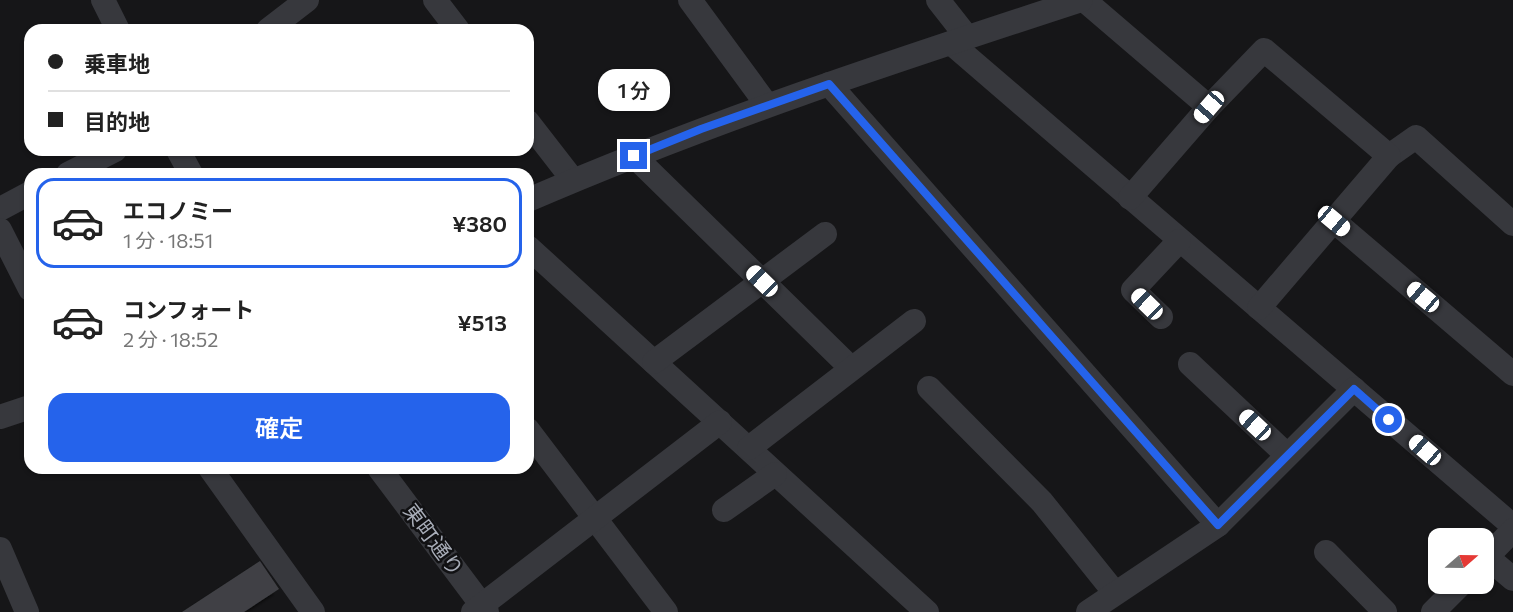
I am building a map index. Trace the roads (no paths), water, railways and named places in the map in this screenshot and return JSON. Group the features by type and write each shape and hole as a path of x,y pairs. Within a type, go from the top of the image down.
{"street":[{"path":"103,0 115,24"},
{"path":"276,24 308,0"},
{"path":"435,0 453,24"},
{"path":"690,0 767,105"},
{"path":"938,0 959,40 1130,198 1513,528 1494,548"},
{"path":"534,197 767,105 1082,0 1209,107"},
{"path":"1130,198 1209,107 1264,50 1389,156"},
{"path":"829,84 1218,525"},
{"path":"534,130 573,180"},
{"path":"1259,308 1389,156 1416,136 1513,224"},
{"path":"80,168 103,156"},
{"path":"634,156 851,368"},
{"path":"0,208 24,196"},
{"path":"1334,221 1513,374"},
{"path":"0,230 24,277"},
{"path":"654,362 825,234"},
{"path":"1161,317 1133,290 1179,241"},
{"path":"534,252 927,612"},
{"path":"749,448 914,321"},
{"path":"1190,364 1287,455"},
{"path":"929,388 1042,502 1115,593"},
{"path":"1088,612 1218,525 1354,389"},
{"path":"0,417 24,409"},
{"path":"480,610 720,422"},
{"path":"534,438 666,612"},
{"path":"214,474 313,612"},
{"name":"東町通り","path":"383,474 480,610"},
{"path":"724,510 775,474"},
{"path":"0,549 27,612"},
{"path":"1326,552 1385,612"},
{"path":"1494,565 1513,579"},
{"path":"1433,612 1451,594"}]}
